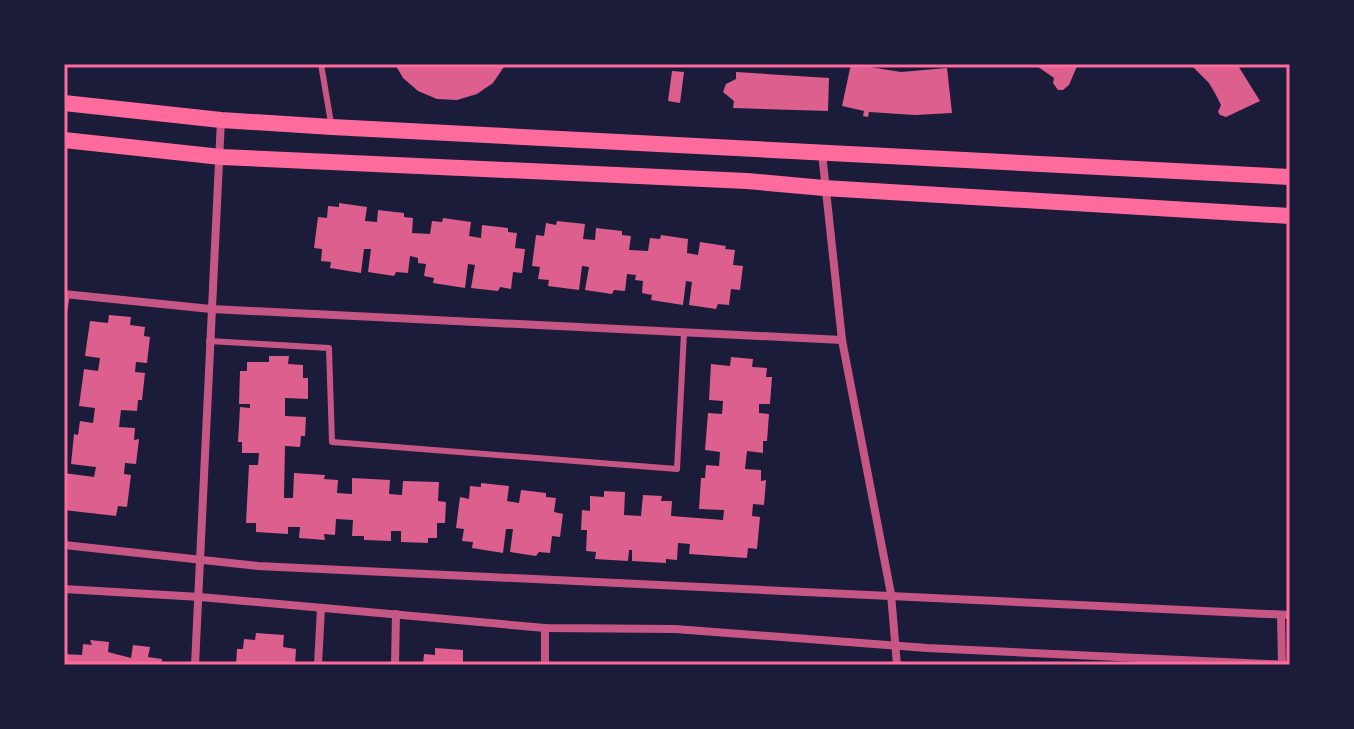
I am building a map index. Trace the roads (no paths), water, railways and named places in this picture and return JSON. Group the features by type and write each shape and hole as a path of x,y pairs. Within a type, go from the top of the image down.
{"main road":[{"path":"64,103 221,120 332,127 1290,177"},
{"path":"64,140 221,157 747,181 1290,216"}],"street":[{"path":"195,665 221,120"},
{"path":"822,152 842,340 891,594 897,665"},
{"path":"66,295 211,309 842,340"},
{"path":"64,545 200,562 1286,615 1282,665"},
{"path":"64,589 200,597 545,628 675,629 896,646 1290,665"},
{"path":"318,665 321,608"},
{"path":"395,665 396,614"},
{"path":"545,628 545,665"}],"lane":[{"path":"321,64 332,127"},
{"path":"64,312 66,295"},
{"path":"209,341 329,348 332,442 677,469 684,333"}]}
